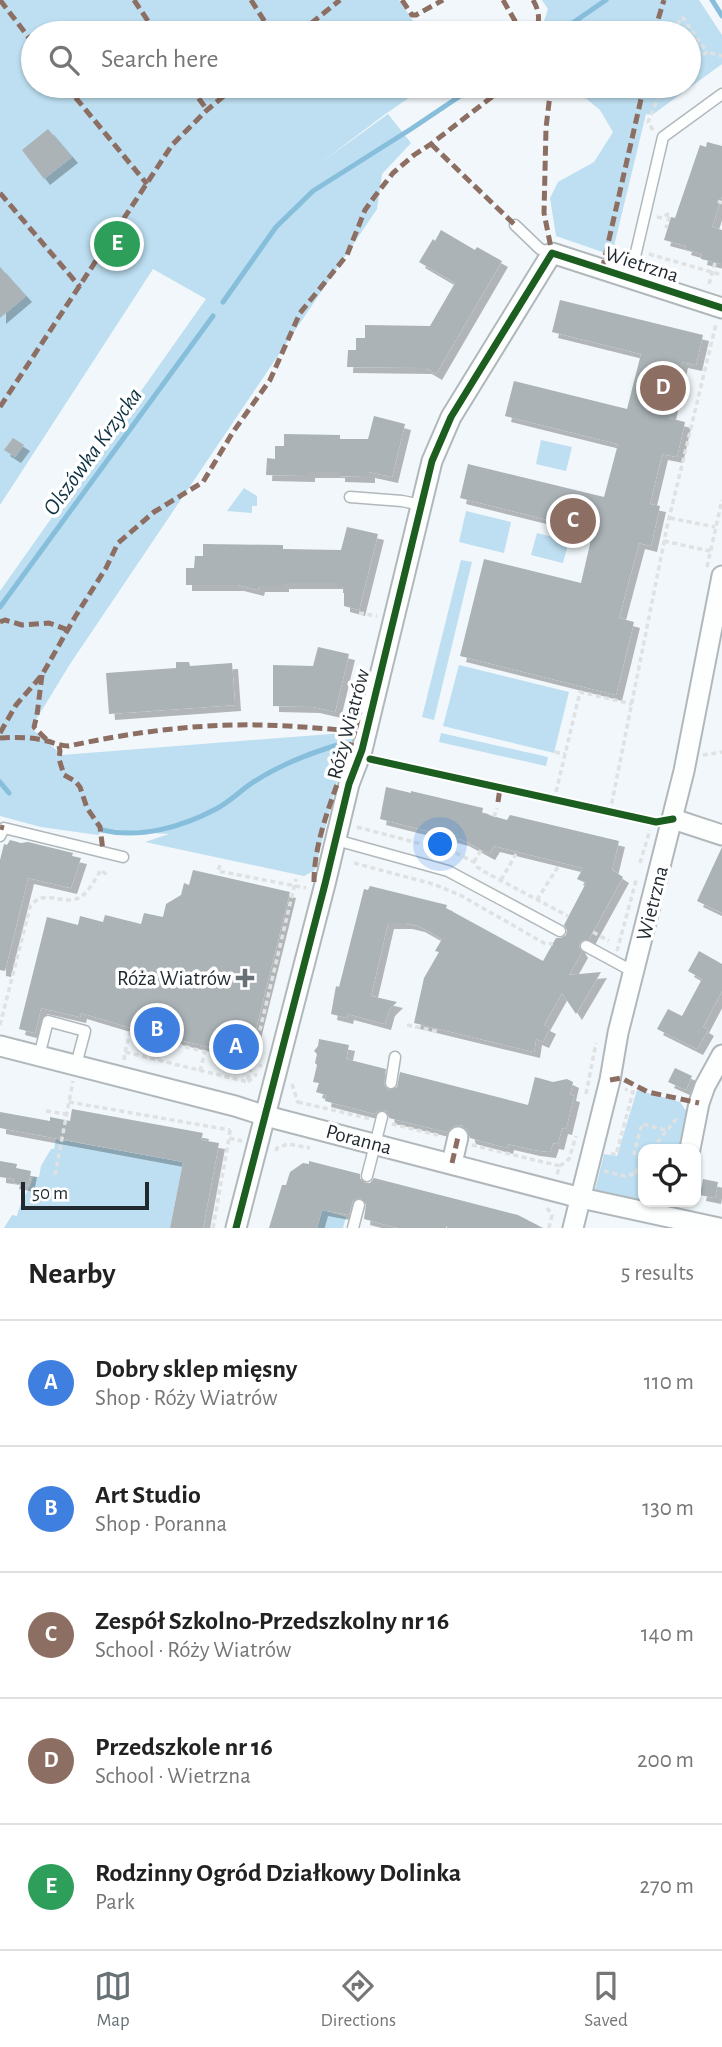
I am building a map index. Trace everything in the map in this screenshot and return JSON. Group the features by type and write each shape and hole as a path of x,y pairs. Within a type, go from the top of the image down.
{"street":[{"name":"Wietrzna","path":"552,253 630,278 720,313"},
{"name":"Róży Wiatrów","path":"236,1228 349,784 362,750 432,461 444,430 552,253"},
{"name":"Wietrzna","path":"573,1228 610,1080 618,1033 635,972 714,575"},
{"path":"665,821 722,835"},
{"name":"Poranna","path":"0,1046 581,1198 676,1210 719,1228"},
{"path":"691,1144 699,1103 722,1055"},
{"path":"452,1164 458,1140"}],"lane":[{"path":"630,278 663,137 722,94"},
{"path":"515,225 540,249 552,253"},
{"path":"350,497 421,505"},
{"path":"0,836 5,828 123,857"},
{"path":"336,840 447,871 560,931"},
{"path":"586,946 635,972"},
{"path":"39,1056 48,1021 85,1031 76,1065"},
{"path":"391,1083 395,1057"},
{"path":"367,1176 381,1119"},
{"path":"354,1228 359,1205"}],"path":[{"path":"701,43 707,51 722,56"},
{"path":"701,56 707,51"},
{"path":"651,114 658,98"},
{"path":"645,215 662,218 670,214 666,228"},
{"path":"637,251 722,275"},
{"path":"710,280 715,263"},
{"path":"610,812 664,541 720,313"},
{"path":"714,575 710,551 722,500"},
{"path":"670,517 716,527"},
{"path":"664,541 710,551"},
{"path":"359,613 382,617"},
{"path":"554,800 580,692 632,704"},
{"path":"555,752 565,754"},
{"path":"703,755 722,752"},
{"path":"494,817 497,808"},
{"path":"640,864 648,832 665,821"},
{"path":"361,828 456,853 568,916"},
{"path":"474,862 481,850"},
{"path":"501,880 516,854"},
{"path":"354,863 433,884 460,895 544,943 553,944"},
{"path":"220,865 218,871 309,888"},
{"path":"537,900 559,865"},
{"path":"0,1025 30,907 34,901 44,897 76,899 83,895 102,870 107,875"},
{"path":"615,962 638,875"},
{"path":"125,1052 248,1082 296,879"},
{"path":"284,931 291,932"},
{"path":"593,932 618,947"},
{"path":"277,960 284,962"},
{"path":"407,1025 440,1032"},
{"path":"120,1076 130,1033 252,1064"},
{"path":"157,1060 162,1041"},
{"path":"584,1103 597,1042"},
{"path":"200,1071 205,1052"},
{"path":"55,1175 76,1065"},
{"path":"288,1144 298,1102 289,1076"},
{"path":"69,1102 230,1130"},
{"path":"298,1102 381,1119 560,1166"},
{"path":"46,1111 66,1114"},
{"path":"656,1144 682,1111"},
{"path":"213,1228 232,1122"},
{"path":"638,1156 634,1153 642,1124 666,1130"},
{"path":"549,1228 552,1215 547,1208 551,1190 560,1166 569,1159 578,1126"},
{"path":"229,1138 250,1142"},
{"path":"634,1174 638,1168"},
{"path":"598,1170 625,1176 638,1173"}],"shaded area":[{"path":"0,0 399,0 413,21 21,21 21,98 409,98 319,164 388,114 411,143 382,174 377,209 70,664 31,728 62,755 357,732 350,752 344,753 315,870 304,876 145,842 169,834 105,828 98,835 41,827 0,816 0,591 206,299 153,269 0,505"},
{"path":"542,0 699,0 722,35 722,64 701,79 701,21 544,21 548,9"},
{"path":"586,98 675,98 652,115 646,114 611,255 556,236 550,198 558,182 594,162 613,132 600,110"},
{"path":"541,440 572,447 566,471 536,464"},
{"path":"244,488 257,496 257,506 252,506 252,513 227,511"},
{"path":"466,511 511,522 504,553 459,542"},
{"path":"537,533 569,541 563,563 531,555"},
{"path":"461,560 472,562 434,720 422,717"},
{"path":"459,665 569,692 554,753 443,726"},
{"path":"441,733 548,757 546,766 439,742"},
{"path":"637,1090 680,1102 689,1115 683,1144 638,1144 638,1203 597,1195 598,1191 595,1190 604,1154 617,1156"},
{"path":"56,1139 183,1162 170,1228 4,1228 12,1215 17,1216 33,1177 39,1177 41,1166 51,1149 54,1149"},
{"path":"322,1210 346,1217 343,1228 317,1228"}],"building":[{"path":"48,129 72,157 44,179 22,150"},
{"path":"707,142 722,146 722,196 712,227 722,230 722,264 701,259 702,254 664,240 671,217 675,218 700,145 706,147"},
{"path":"441,230 475,250 477,247 502,261 436,374 426,368 347,367 348,350 356,350 356,338 365,338 365,325 430,326 455,283 419,262"},
{"path":"0,267 26,296 0,318"},
{"path":"560,300 703,335 696,365 682,362 669,418 685,422 677,457 662,454 650,504 660,506 651,546 639,543 619,618 634,622 616,695 460,656 484,559 581,583 593,531 460,498 468,464 604,497 618,444 505,416 514,381 627,409 641,354 552,332"},
{"path":"374,416 405,424 392,477 369,472 369,477 339,476 339,472 309,472 309,476 266,475 267,458 275,459 275,446 284,446 284,434 340,435 340,439 368,439"},
{"path":"13,438 24,445 15,457 4,450"},
{"path":"347,527 378,534 359,610 344,606 344,587 337,587 337,583 283,583 283,586 259,586 258,590 238,585 186,585 186,568 194,568 195,556 203,556 203,544 283,545 283,549 341,550"},
{"path":"318,647 349,654 335,712 314,707 273,706 273,665 313,666"},
{"path":"176,662 189,662 190,666 232,663 235,705 109,714 106,673 176,668"},
{"path":"386,787 483,808 482,813 507,820 510,815 619,841 612,870 623,877 589,939 580,942 582,952 569,975 601,972 576,1014 562,993 544,1025 550,1028 543,1042 536,1039 534,1052 414,1023 424,978 439,952 435,951 442,939 419,926 406,923 388,923 371,996 397,1002 389,1010 385,1024 348,1014 347,1018 331,1014 336,986 339,987 364,889 368,890 370,886 447,905 446,908 543,961 556,938 566,935 564,925 586,883 577,879 583,868 494,846 489,854 463,840 380,819"},
{"path":"10,840 73,853 72,856 81,858 71,888 28,878 5,971 0,970 0,860 4,844 7,845"},
{"path":"722,847 722,913 697,901"},
{"path":"193,870 290,892 249,1057 81,1013 80,1017 41,1008 35,1033 19,1029 47,917 78,925 80,916 103,922 105,915 141,924 144,913 163,917 166,904 181,895 184,883 189,885"},
{"path":"699,951 722,964 722,991 703,1027 708,1030 697,1049 657,1029 668,1009 682,1016 702,979 688,971"},
{"path":"319,1039 349,1045 346,1059 386,1069 384,1085 389,1090 397,1087 400,1072 528,1105 535,1077 553,1082 567,1079 573,1082 570,1095 574,1096 566,1129 562,1128 558,1144 553,1143 550,1152 508,1144 507,1148 470,1138 467,1129 461,1125 454,1126 447,1132 389,1118 388,1112 384,1110 375,1114 325,1101 326,1095 316,1092 319,1083 313,1082 317,1065 317,1054 314,1051"},
{"path":"675,1068 692,1076 686,1090 668,1082"},
{"path":"72,1109 203,1133 201,1140 219,1143 203,1228 170,1228 183,1162 0,1128 0,1112 50,1121 50,1117 70,1121"},
{"path":"0,1161 17,1164 16,1168 31,1171 28,1186 13,1183 14,1179 0,1177"},
{"path":"309,1161 360,1174 360,1179 365,1183 370,1183 374,1178 518,1215 543,1228 398,1228 364,1219 366,1204 360,1198 353,1200 349,1215 322,1210 317,1228 269,1228 282,1185 286,1185 290,1172 303,1163 309,1164"},
{"path":"703,1179 718,1182 715,1198 701,1195"}],"waterway":[{"name":"Olszówka Krzycka","path":"575,21 606,0"},
{"path":"712,0 722,16"},
{"name":"Olszówka Krzycka","path":"223,302 276,227 313,191 457,98"},
{"name":"Olszówka Krzycka","path":"0,607 213,316"},
{"path":"102,830 146,832 189,821 221,806 276,769 344,743"},
{"path":"0,782 9,793"}],"marked path":[{"path":"0,0 21,27"},
{"path":"134,0 148,21"},
{"path":"251,0 264,21"},
{"path":"314,21 340,0"},
{"path":"402,0 412,15 443,0"},
{"path":"503,0 515,21"},
{"path":"533,0 538,21"},
{"path":"658,21 664,0"},
{"path":"76,98 147,184"},
{"path":"198,98 207,110"},
{"path":"0,407 172,145 222,98"},
{"path":"0,733 16,705 42,675 118,543 154,512 203,482 233,432 270,380 300,313 347,255 365,210 375,196 393,173 414,155 490,98"},
{"path":"550,98 546,128 544,213 552,253"},
{"path":"602,270 641,98"},
{"path":"431,144 515,225"},
{"path":"0,193 80,287"},
{"path":"0,622 5,620 22,625 49,623 68,630"},
{"path":"42,675 34,727 48,741"},
{"path":"0,738 35,739 69,746 152,731 194,727 265,725 355,731 360,712"},
{"path":"314,882 315,863 324,824 355,731"},
{"path":"59,746 59,759 64,775 80,787 87,808 100,827 103,851"},
{"path":"498,802 500,788"},
{"path":"0,827 4,828"},
{"path":"610,1080 621,1078 648,1092 699,1103"},
{"path":"452,1163 458,1137"}],"cycle path":[{"path":"236,1228 349,784 362,750 432,461 451,417 552,253 722,308"},
{"path":"370,759 656,822 673,819"}],"place":[{"name":"Rodzinny Ogród Działkowy Dolinka","path":"117,244"},
{"name":"Przedszkole nr 16","path":"663,388"},
{"name":"Zespół Szkolno-Przedszkolny nr 16","path":"573,521"},
{"name":"Róża Wiatrów","path":"245,978"},
{"name":"Art Studio","path":"157,1030"},
{"name":"Dobry sklep mięsny","path":"236,1047"}]}
